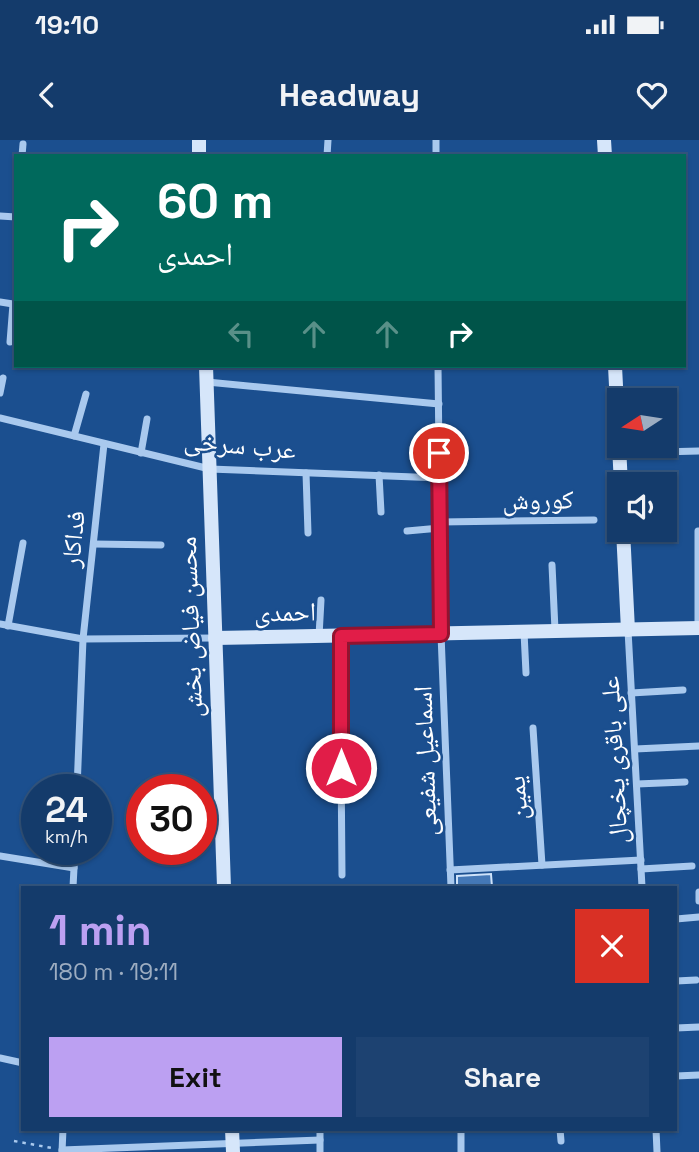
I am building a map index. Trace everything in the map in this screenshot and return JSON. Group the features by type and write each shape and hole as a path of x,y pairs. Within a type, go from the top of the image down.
{"street":[{"path":"22,154 23,144"},
{"path":"0,302 13,304 10,341"},
{"name":"محسن فیاض بخش","path":"206,368 224,886"},
{"name":"اسماعیل شفیعی","path":"438,368 441,634 451,886"},
{"path":"615,368 616,388"},
{"path":"0,393 3,378"},
{"path":"207,382 439,404"},
{"path":"74,436 86,394"},
{"name":"عرب سرخی","path":"0,418 210,469 440,478"},
{"path":"141,453 147,419"},
{"name":"فداکار","path":"78,774 83,639 104,444"},
{"path":"677,452 699,451"},
{"path":"306,473 308,533"},
{"path":"379,475 381,512"},
{"name":"کوروش","path":"407,531 440,525 594,520"},
{"path":"698,531 699,628"},
{"path":"624,542 628,630"},
{"name":"فداکار","path":"4,625 23,543"},
{"path":"93,544 161,545"},
{"path":"552,565 555,631"},
{"path":"319,636 321,600"},
{"name":"احمدی","path":"4,625 83,639 699,628"},
{"name":"علی باقری یخچال","path":"628,630 642,886"},
{"path":"524,632 526,673"},
{"path":"341,636 342,875"},
{"path":"631,693 682,690"},
{"name":"یمین","path":"534,728 542,865"},
{"path":"635,749 699,746"},
{"path":"637,784 685,782"},
{"path":"0,856 74,868"},
{"path":"450,870 641,860"},
{"path":"73,886 74,865"},
{"path":"641,869 692,866"},
{"path":"699,892 699,901"},
{"path":"677,919 699,917"},
{"path":"677,981 696,980"},
{"path":"677,1028 699,1027"},
{"path":"0,1058 21,1063"},
{"path":"677,1076 699,1075"},
{"path":"63,1131 62,1151 233,1141 320,1140"},
{"path":"320,1131 320,1152"},
{"path":"461,1131 461,1152"},
{"path":"560,1131 561,1141"},
{"path":"656,1131 657,1152"}],"path":[{"path":"14,1141 62,1151"}],"building":[{"path":"491,874 492,886 457,886 457,876"}],"route":[{"path":"341,768 341,636 441,634 439,453"}]}
